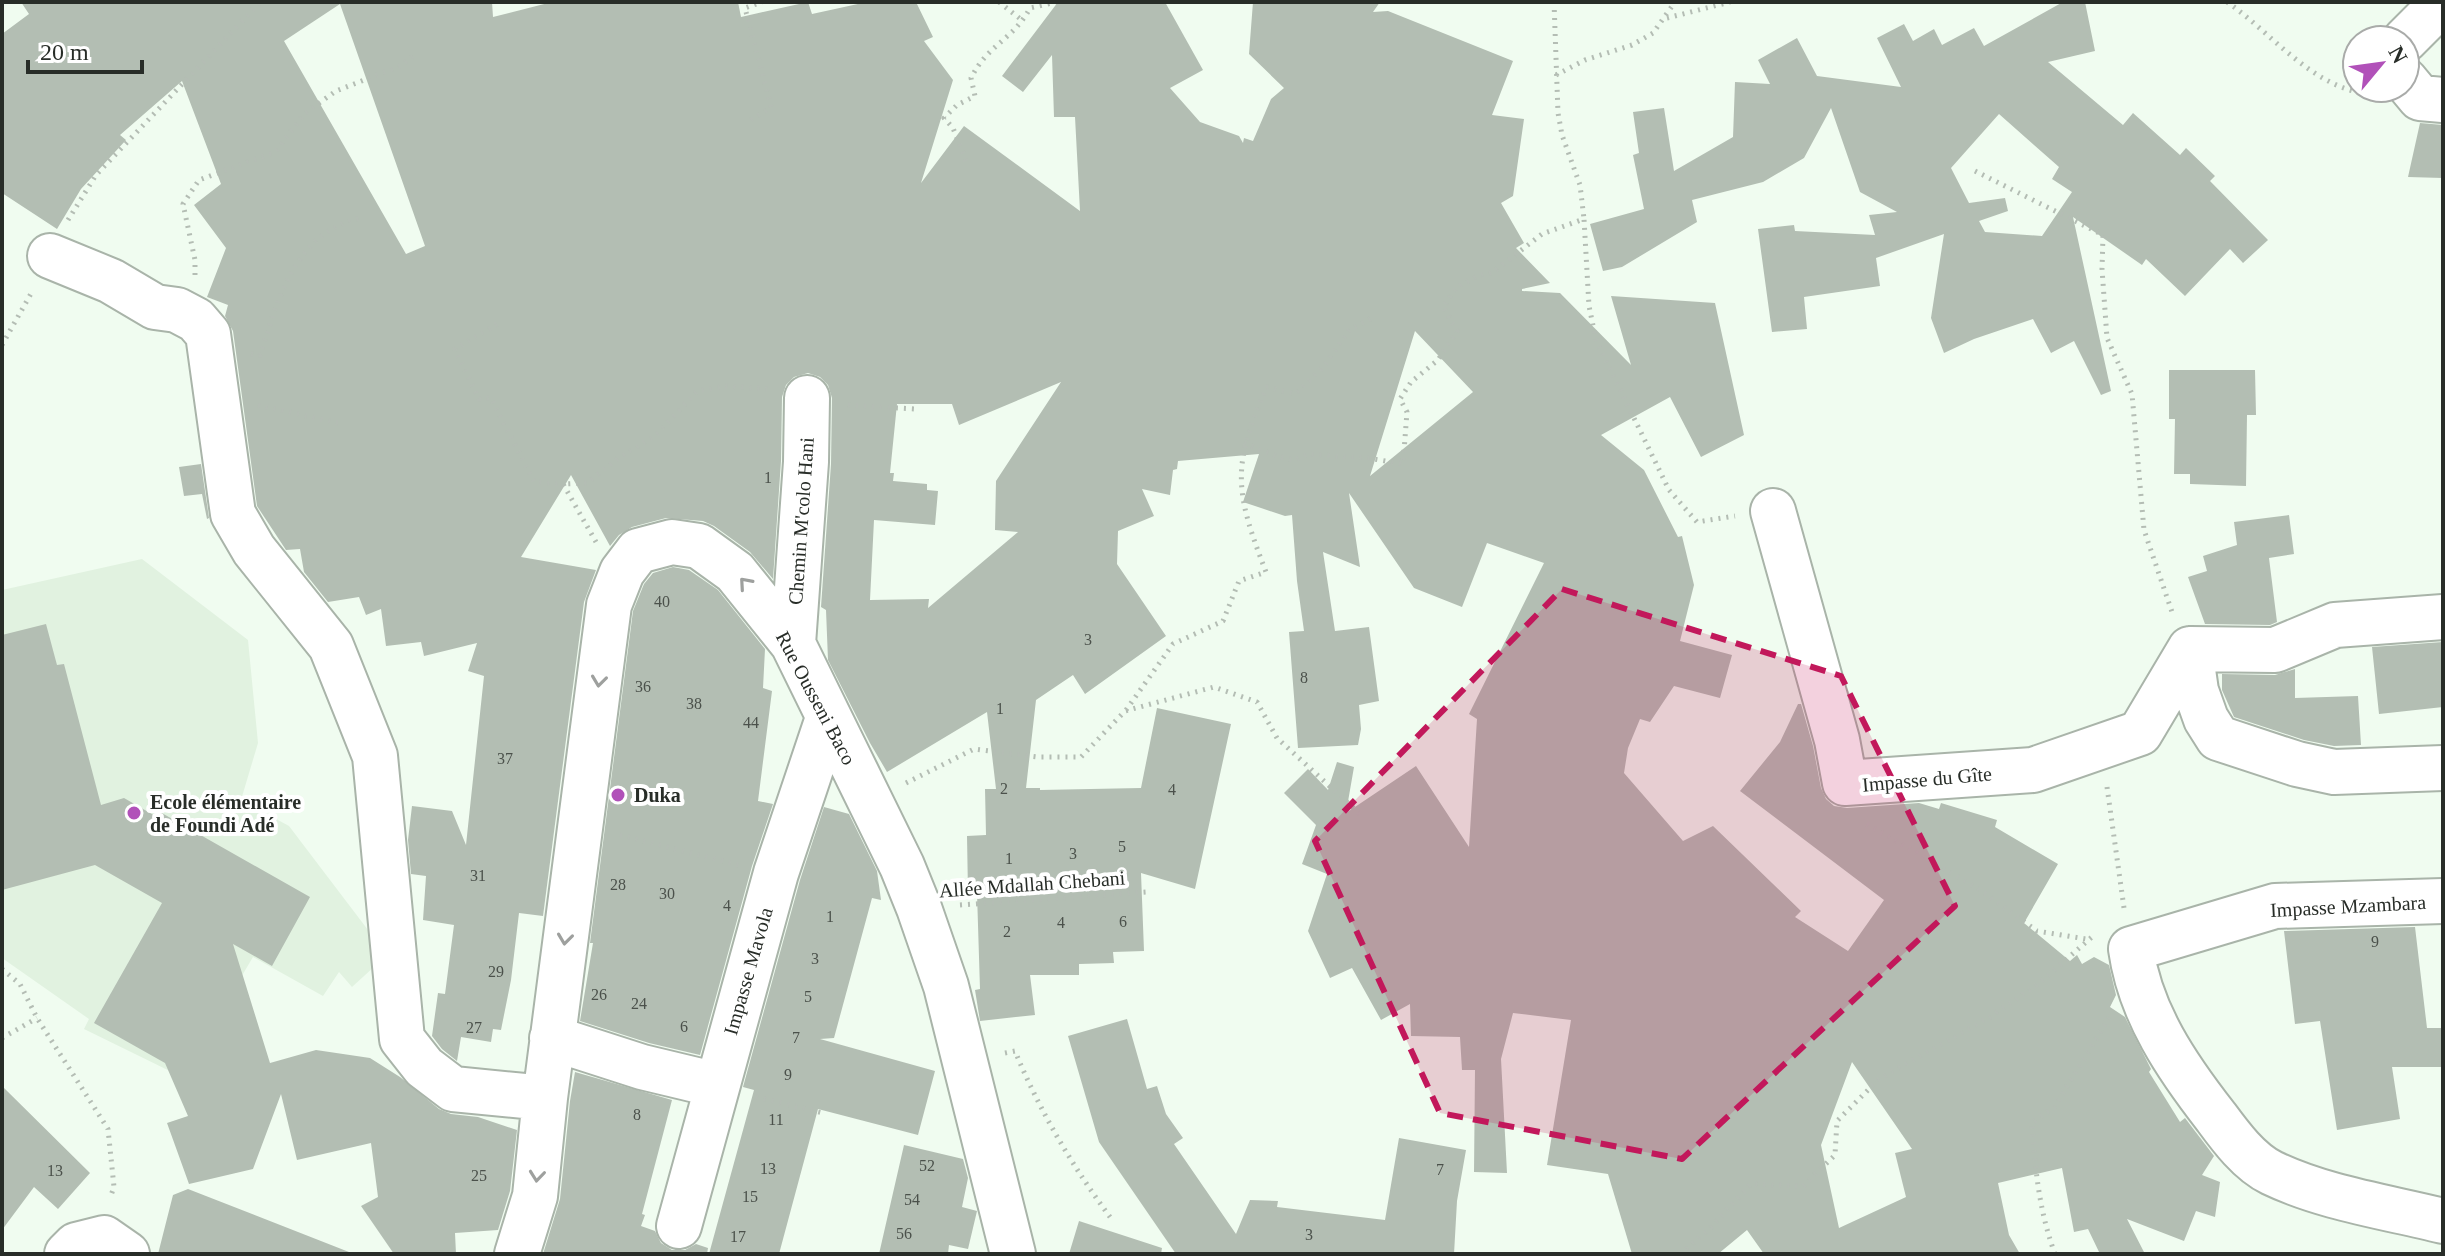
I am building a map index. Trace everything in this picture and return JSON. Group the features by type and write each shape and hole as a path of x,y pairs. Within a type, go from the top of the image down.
{"street":[{"path":"2421,24 2443,5"},
{"path":"50,256 111,281 155,307 177,310 203,335 233,514 254,550 331,646 375,756 402,1039 424,1067 453,1089 545,1098"},
{"name":"Chemin M'colo Hani","path":"793,644 806,462 807,398"},
{"name":"Impasse du Gîte","path":"1773,511 1837,740 1845,783 1850,785 2033,770 2140,733 2190,649"},
{"name":"Rue Ousseni Baco","path":"622,572 638,551 672,542 699,546 735,572 793,644 919,908 946,986 1013,1254"},
{"path":"517,1254 535,1196 552,1038 609,605 622,572"},
{"path":"2443,617 2335,625 2275,650 2190,649 2196,691 2206,719 2218,738 2297,764 2334,772 2443,768"},
{"name":"Impasse Mavola","path":"679,1226 776,873 828,718"},
{"name":"Impasse Mzambara","path":"2131,949 2275,906 2443,901"},
{"path":"2131,949 2134,973 2149,1013 2181,1072 2234,1141 2269,1172 2314,1189 2443,1221"},
{"path":"552,1038 642,1067 716,1086"}],"path":[{"path":"2,345 72,211 96,175 260,2"},
{"path":"751,120 771,107 745,8 762,2"},
{"path":"999,2 1023,21"},
{"path":"966,161 953,128 944,118 957,105 975,96 971,78 979,61 996,43 1015,32 1030,8 1057,2"},
{"path":"1554,2 1562,135 1580,185 1589,306 1596,340 1669,490 1697,522 1773,511"},
{"path":"1556,75 1585,60 1632,45 1653,33 1675,2"},
{"path":"1666,18 1730,2"},
{"path":"2227,2 2254,20 2279,46 2334,85 2357,93 2423,93"},
{"path":"364,217 348,220 316,240 293,267 260,355 203,335 195,260 183,204 199,180 275,152 305,113 336,91 400,66 416,54"},
{"path":"1975,171 2103,235 2107,338 2132,394 2144,530 2166,601 2190,649"},
{"path":"1244,443 1295,460 1307,454 1403,464 1407,412 1400,399 1411,382 1438,360 1457,331 1443,307 1457,287 1479,275 1492,273 1542,234 1584,219"},
{"path":"871,804 919,774 974,749 1038,757 1081,757 1125,711 1173,644 1223,621 1239,581 1266,572 1249,530 1239,485 1244,443 1267,387 1295,394 1323,367 1350,329 1374,317"},
{"path":"497,324 455,349 479,399 491,398 534,482 587,483 618,458 655,436 697,391 725,386 781,390 856,406 915,409"},
{"path":"218,411 257,405 338,423"},
{"path":"563,484 609,563 622,572"},
{"path":"1125,711 1214,687 1257,702 1277,738 1360,814"},
{"path":"1680,1254 1709,1229 1751,1184 1803,1186 1835,1155 1837,1121 1879,1079 1990,1017 2038,984 2087,939 2095,935 2131,949 2101,747"},
{"path":"1850,785 1860,820 1977,888 2037,931 2087,939"},
{"path":"580,826 776,873"},
{"name":"Allée Mdallah Chebani","path":"919,908 1146,892"},
{"path":"2,969 20,984 37,1018 108,1129 114,1187 96,1249"},
{"path":"2055,1254 2045,1227 2036,1180 2032,1123 2054,1107 2106,1020 2141,992"},
{"path":"2,1038 37,1018"},
{"path":"1026,1079 1079,1176 1113,1221"},
{"path":"716,1086 823,1113"}],"highlighted area":[{"path":"1562,589 1841,676 1955,906 1682,1159 1440,1113 1315,841"}],"shaded area":[{"name":"Ecole élémentaire de Foundi Adé","path":"142,559 248,640 258,743 241,800 289,826 387,955 352,987 339,972 323,996 253,957 182,1077 84,1029 89,1019 2,958 2,590"}],"building":[{"path":"21,2 492,2 493,17 552,2 738,2 741,17 808,2 812,14 867,2 916,2 933,37 924,41 953,80 921,183 964,126 1080,211 1075,117 1054,117 1052,55 1023,92 1002,76 1058,2 1165,2 1203,70 1170,88 1200,122 1239,136 1243,143 1244,138 1253,141 1271,99 1284,88 1249,54 1253,2 1380,2 1373,12 1388,11 1513,61 1492,115 1524,119 1513,196 1501,203 1524,243 1516,248 1550,283 1522,291 1560,293 1631,365 1611,296 1715,303 1744,435 1701,457 1670,397 1601,435 1644,470 1678,537 1682,536 1694,585 1680,641 1732,655 1720,698 1674,686 1650,722 1640,719 1628,748 1624,773 1683,841 1713,826 1801,911 1795,917 1848,951 1884,900 1740,791 1780,742 1798,704 1801,704 1813,746 1821,788 1834,806 1847,808 1919,803 1939,809 1941,803 1997,820 1995,827 2058,864 2024,923 2070,961 2077,955 2082,964 2094,957 2109,965 2116,995 2110,1007 2125,1017 2151,1069 2149,1072 2180,1122 2185,1118 2214,1156 2202,1175 2220,1182 2215,1217 2196,1211 2184,1241 2127,1219 2145,1254 2100,1254 2088,1229 2074,1232 2062,1168 1998,1183 2009,1235 2020,1254 1764,1254 1747,1230 1718,1254 1632,1254 1608,1174 1547,1165 1571,1020 1513,1013 1501,1059 1507,1173 1474,1172 1475,1070 1462,1070 1460,1037 1411,1036 1410,1004 1381,1020 1352,968 1330,978 1308,931 1327,874 1302,864 1316,825 1284,793 1308,769 1328,790 1337,762 1354,767 1346,813 1416,766 1469,847 1477,719 1469,714 1544,563 1487,543 1462,607 1414,588 1349,493 1360,567 1323,552 1335,631 1369,627 1379,701 1359,705 1361,729 1358,745 1298,748 1289,632 1304,631 1292,515 1285,516 1243,502 1259,454 1178,461 1177,469 1173,470 1170,495 1142,489 1154,516 1118,531 1117,564 1166,636 1085,694 1073,675 1036,700 1026,788 1040,790 1141,788 1157,708 1231,724 1195,889 1141,873 1144,951 1113,952 1114,963 1079,964 1079,975 1030,975 1035,1015 980,1021 975,990 980,989 977,893 968,893 967,836 986,835 985,789 996,789 987,712 887,772 870,743 828,660 826,610 821,607 831,464 832,398 828,385 820,377 808,373 794,377 786,385 782,397 773,579 750,552 703,521 666,518 632,527 619,535 610,546 571,475 521,557 596,570 584,602 543,916 519,913 501,1030 493,1029 491,1042 461,1037 457,1061 432,1036 438,993 445,994 454,925 423,920 426,876 411,874 408,840 412,806 452,811 466,845 484,676 468,671 477,643 424,656 421,642 386,646 381,609 366,615 359,597 328,602 304,572 300,549 286,550 257,506 233,331 225,316 228,305 207,297 226,248 194,205 221,184 182,81 120,135 126,140 81,189 57,229 2,193 2,34 29,14","holes":["340,4 425,246 406,254 284,41","1415,331 1473,392 1370,476","1061,382 996,481 995,530 1018,532 928,608 929,599 870,600 874,520 935,525 938,491 927,490 927,484 893,481 894,473 890,473 897,404 952,404 959,425","1852,1062 1912,1149 1895,1153 1906,1197 1839,1228 1821,1145"]},
{"path":"2063,2 2085,2 2095,51 2048,62 2123,125 2133,113 2180,155 2186,148 2215,176 2210,181 2268,240 2243,263 2230,249 2185,296 2146,259 2142,265 2073,217 2111,391 2101,395 2074,341 2051,353 2033,319 1944,353 1931,318 1944,234 1876,258 1880,286 1804,297 1807,329 1772,332 1758,229 1794,225 1795,231 1875,235 1869,215 1897,212 1860,192 1831,108 1804,158 1763,182 1692,200 1697,222 1622,267 1603,271 1590,224 1644,209 1633,155 1639,153 1633,112 1664,108 1674,171 1733,137 1735,82 1770,84 1758,60 1797,38 1817,76 1901,87 1877,38 1904,24 1913,41 1934,29 1942,45 1974,28 1984,46","holes":["1999,114 2059,167 2052,179 2072,192 2042,236 1985,232 1979,221 2008,211 2005,198 1969,203 1951,168"]},
{"path":"2420,123 2443,125 2443,178 2408,177"},
{"path":"2169,370 2255,370 2256,415 2247,415 2246,486 2190,484 2190,474 2174,474 2175,419 2169,419"},
{"path":"201,464 207,519 202,494 184,496 179,467"},
{"path":"2289,515 2294,554 2269,558 2277,622 2270,625 2205,624 2188,577 2207,571 2203,556 2237,545 2234,522"},
{"path":"673,567 689,570 718,590 765,649 763,688 772,691 758,801 773,804 752,866 700,1055 580,1021 593,943 590,943 633,611 644,584 653,573"},
{"path":"46,624 57,665 64,664 101,805 124,798 157,817 160,812 310,897 272,966 233,944 270,1063 316,1050 370,1058 400,1077 439,1109 451,1114 478,1117 517,1130 510,1191 498,1230 455,1233 456,1254 394,1254 361,1206 378,1197 371,1143 297,1160 281,1094 253,1169 189,1184 167,1123 188,1116 165,1063 94,1023 162,903 95,865 2,890 2,635"},
{"path":"2443,642 2443,707 2379,714 2372,647"},
{"path":"2295,669 2295,698 2358,696 2361,745 2334,746 2304,740 2234,717 2222,690 2222,674 2275,675"},
{"path":"824,807 849,814 877,871 881,900 872,898 834,1038 820,1039 935,1071 918,1135 818,1109 779,1254 709,1254 754,1090 743,1087 800,880"},
{"path":"2415,927 2427,1028 2443,1028 2443,1067 2392,1067 2400,1119 2337,1130 2320,1021 2295,1024 2284,931"},
{"path":"1127,1019 1147,1089 1157,1086 1166,1114 1183,1138 1174,1144 1236,1234 1250,1200 1278,1201 1277,1207 1385,1220 1399,1138 1466,1150 1457,1201 1454,1254 1176,1254 1099,1142 1068,1036"},
{"path":"575,1072 672,1100 641,1226 655,1231 661,1243 672,1250 685,1250 696,1244 708,1248 707,1254 543,1254 560,1199"},
{"path":"2,1086 90,1173 58,1209 34,1187 2,1230"},
{"path":"904,1145 963,1159 968,1178 962,1207 977,1211 968,1249 949,1245 948,1254 879,1254"},
{"path":"188,1189 349,1254 158,1254 173,1195"},
{"path":"1079,1221 1162,1248 1161,1254 1069,1254"}],"place":[{"name":"Duka","path":"618,795"},
{"name":"Ecole élémentaire de Foundi Adé","path":"134,813"}]}
